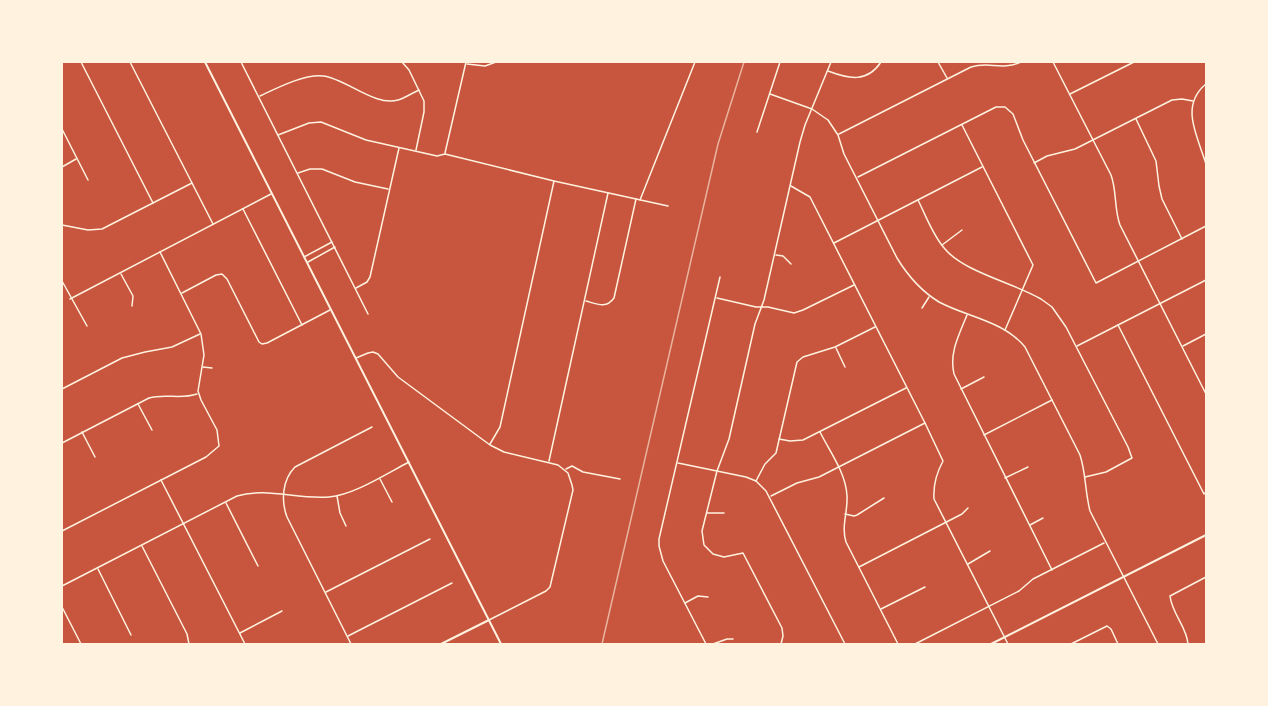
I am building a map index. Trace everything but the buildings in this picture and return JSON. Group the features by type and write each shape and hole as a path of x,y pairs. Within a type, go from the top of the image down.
{"main road":[{"path":"205,62 501,645"},
{"path":"992,645 1206,535"},
{"path":"441,645 489,620"}],"street":[{"path":"81,62 153,203"},
{"path":"130,62 213,225"},
{"path":"241,62 368,314"},
{"path":"402,62 409,70 425,106 416,150"},
{"path":"445,154 466,63 485,66 496,62"},
{"path":"640,200 695,62"},
{"path":"757,132 780,62"},
{"path":"781,645 782,628 743,554 724,557 713,554 704,545 702,531 717,471 726,448 755,324 762,307 800,142 831,62"},
{"path":"827,71 850,78 862,77 878,68 881,62"},
{"path":"938,62 947,79"},
{"path":"838,135 976,65 1006,66 1021,62"},
{"path":"1053,62 1113,181 1118,218 1160,304 1205,387 1206,394"},
{"path":"1069,94 1134,62"},
{"path":"259,96 305,78 317,76 330,77 369,95 388,100 397,100 419,90"},
{"path":"1206,84 1193,101 1192,114 1206,164"},
{"path":"770,94 812,109 828,120 838,135 844,154 904,270 912,280 940,302 1005,330 1025,347 1080,455 1090,511 1158,645"},
{"path":"1034,163 1047,156 1075,149 1172,100 1193,101"},
{"path":"856,178 996,107 1005,107 1017,122 1020,134 1034,163 1096,283 1206,226"},
{"path":"1136,118 1156,161 1162,199 1182,239"},
{"path":"278,135 309,123 321,122 366,140 437,156 445,154 668,206"},
{"path":"962,124 1034,265 1005,330"},
{"path":"62,129 87,180"},
{"path":"356,288 366,283 370,277 399,147"},
{"path":"62,166 76,159"},
{"path":"833,243 983,166"},
{"path":"298,174 310,169 322,169 355,182 389,189"},
{"path":"490,445 500,427 554,181"},
{"path":"62,225 88,230 102,229 192,183"},
{"path":"791,186 810,197 943,461 935,479 934,499 1008,645"},
{"path":"549,462 609,193"},
{"path":"70,299 272,194"},
{"path":"585,301 604,305 614,298 636,199"},
{"path":"918,200 942,245 958,261 1041,298 1060,317 1132,458 1106,472 1085,477"},
{"path":"243,209 302,325"},
{"path":"942,245 962,230"},
{"path":"304,257 333,242"},
{"path":"307,262 335,247"},
{"path":"62,531 206,457 219,446 216,427 198,394 204,349 201,334 160,252"},
{"path":"775,255 783,256 791,264"},
{"path":"121,273 133,296 132,306"},
{"path":"181,293 222,274 227,279 262,344 331,310"},
{"path":"706,645 663,561 659,546 720,277"},
{"path":"1076,346 1206,280"},
{"path":"62,281 87,326"},
{"path":"715,298 789,313 798,312 855,284"},
{"path":"922,308 930,296"},
{"path":"967,314 954,347 952,360 954,374 1052,570"},
{"path":"1118,325 1205,493"},
{"path":"756,481 765,464 776,453 797,362 803,357 835,347 876,327"},
{"path":"62,384 62,388 122,358 172,347 201,334"},
{"path":"1182,346 1206,334"},
{"path":"835,347 845,367"},
{"path":"356,358 368,352 378,354 404,381 490,445 504,452 558,465 571,479 573,490 550,587 489,620"},
{"path":"202,367 212,368"},
{"path":"960,390 984,377"},
{"path":"779,439 803,440 907,387"},
{"path":"62,442 155,396 182,398 198,394"},
{"path":"984,435 1053,400"},
{"path":"138,403 152,430"},
{"path":"770,496 792,485 814,479 925,423"},
{"path":"351,645 287,517 284,494 287,478 295,467 372,427"},
{"path":"82,432 95,457"},
{"path":"820,432 838,467 847,493 844,536 898,645"},
{"path":"62,586 237,496 263,492 322,497 337,496 350,492 409,462"},
{"path":"677,462 746,477 756,481 766,491 845,645"},
{"path":"565,470 572,466 583,472 620,479"},
{"path":"1005,478 1028,467"},
{"path":"379,477 392,502"},
{"path":"161,480 245,645"},
{"path":"337,496 346,526"},
{"path":"845,514 857,515 884,498"},
{"path":"225,502 258,566"},
{"path":"859,567 962,514 968,508"},
{"path":"707,513 724,513"},
{"path":"1029,525 1043,518"},
{"path":"325,592 429,539"},
{"path":"915,645 1019,591 1033,579 1106,542"},
{"path":"141,545 187,634 189,645"},
{"path":"967,565 990,551"},
{"path":"97,567 131,634"},
{"path":"1188,645 1186,634 1171,604 1170,596 1206,577"},
{"path":"347,637 452,583"},
{"path":"880,609 925,587"},
{"path":"685,603 698,596 708,597"},
{"path":"62,607 81,645"},
{"path":"239,633 282,611"},
{"path":"1071,645 1107,626 1118,645"},
{"path":"713,645 733,639"}],"railway":[{"path":"602,644 718,144 744,62"}]}
